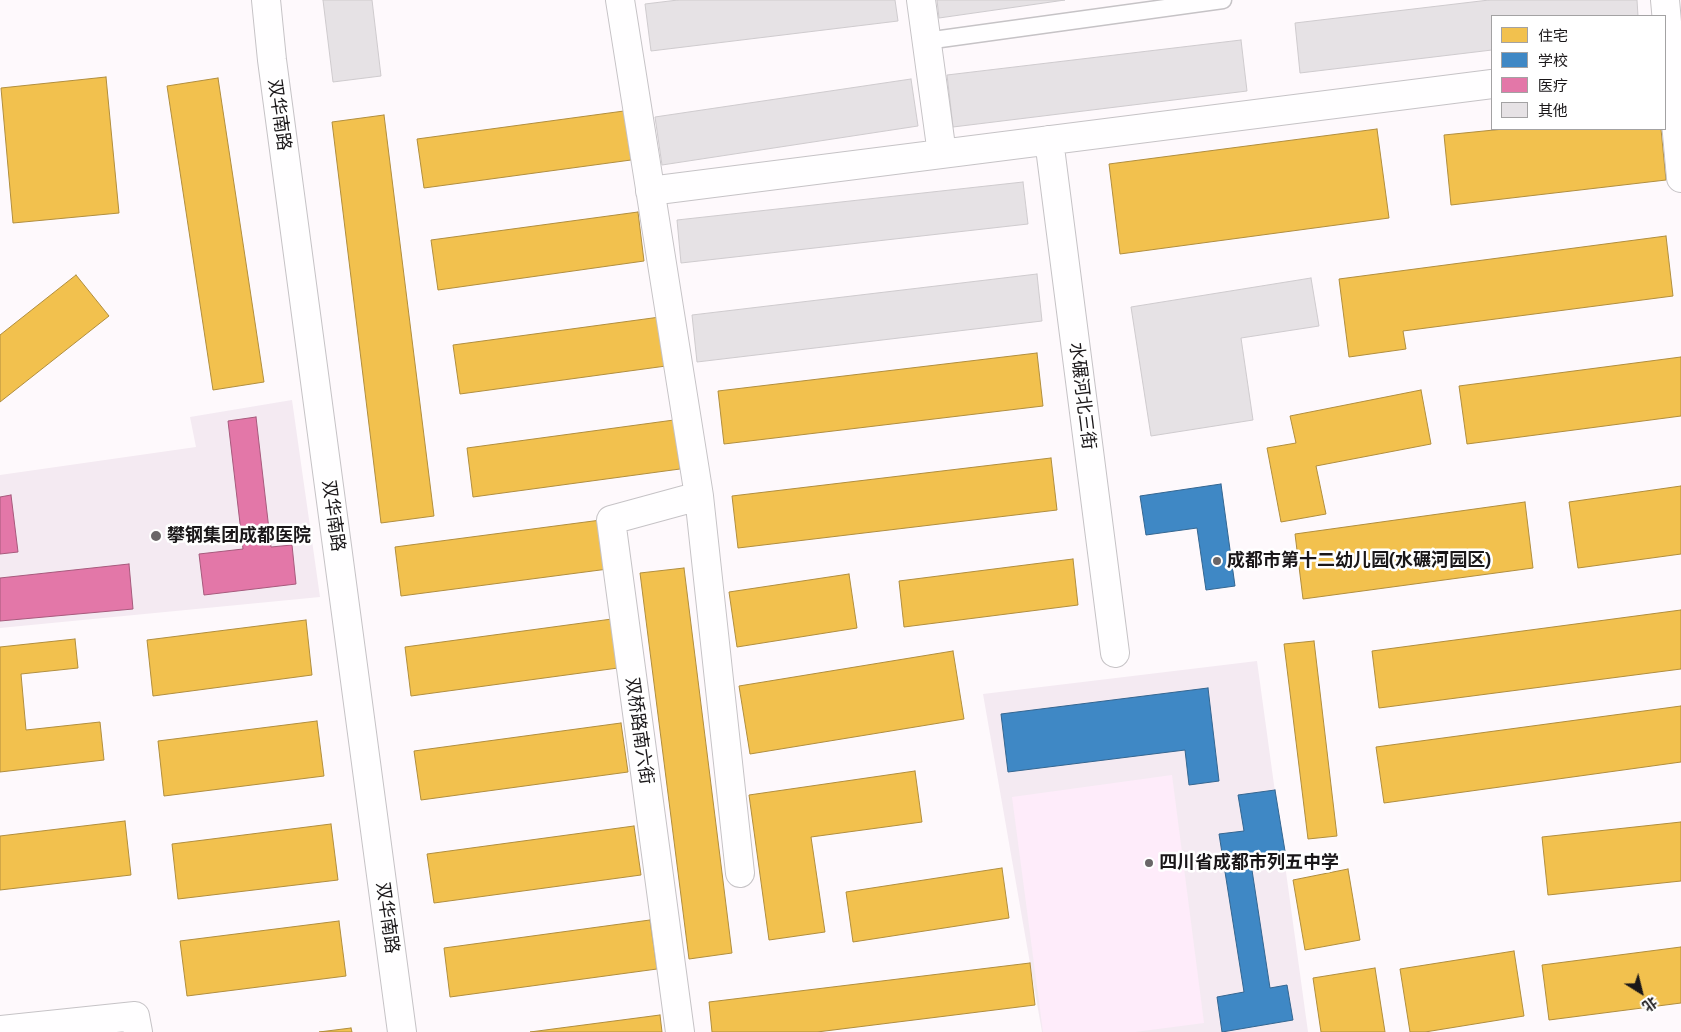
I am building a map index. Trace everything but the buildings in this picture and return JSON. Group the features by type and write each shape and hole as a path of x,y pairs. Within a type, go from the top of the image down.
{"street":[{"name":"双华南路","path":"266,0 273,70 402,1032"},
{"path":"620,0 698,496 740,873"},
{"path":"920,0 942,154"},
{"path":"1665,0 1666,15"},
{"path":"1666,20 1668,61 1681,178"},
{"path":"650,191 1491,84"},
{"name":"水碾河北三街","path":"1049,140 1115,653"},
{"name":"双桥路南六街","path":"680,1032 611,520 698,496"},
{"path":"0,1030 136,1016 138,1032"}],"lane":[{"path":"926,41 1223,0"}],"shaded area":[{"name":"攀钢集团成都医院","path":"292,400 320,597 0,628 0,475 196,447 190,417"},
{"name":"四川省成都市列五中学","path":"1257,661 1308,1032 1042,1032 983,694"},
{"path":"1172,775 1204,1023 1135,1032 1043,1032 1012,797"}],"place":[{"name":"攀钢集团成都医院","path":"156,536"},
{"name":"成都市第十二幼儿园(水碾河园区)","path":"1217,561"},
{"name":"四川省成都市列五中学","path":"1149,863"}]}
